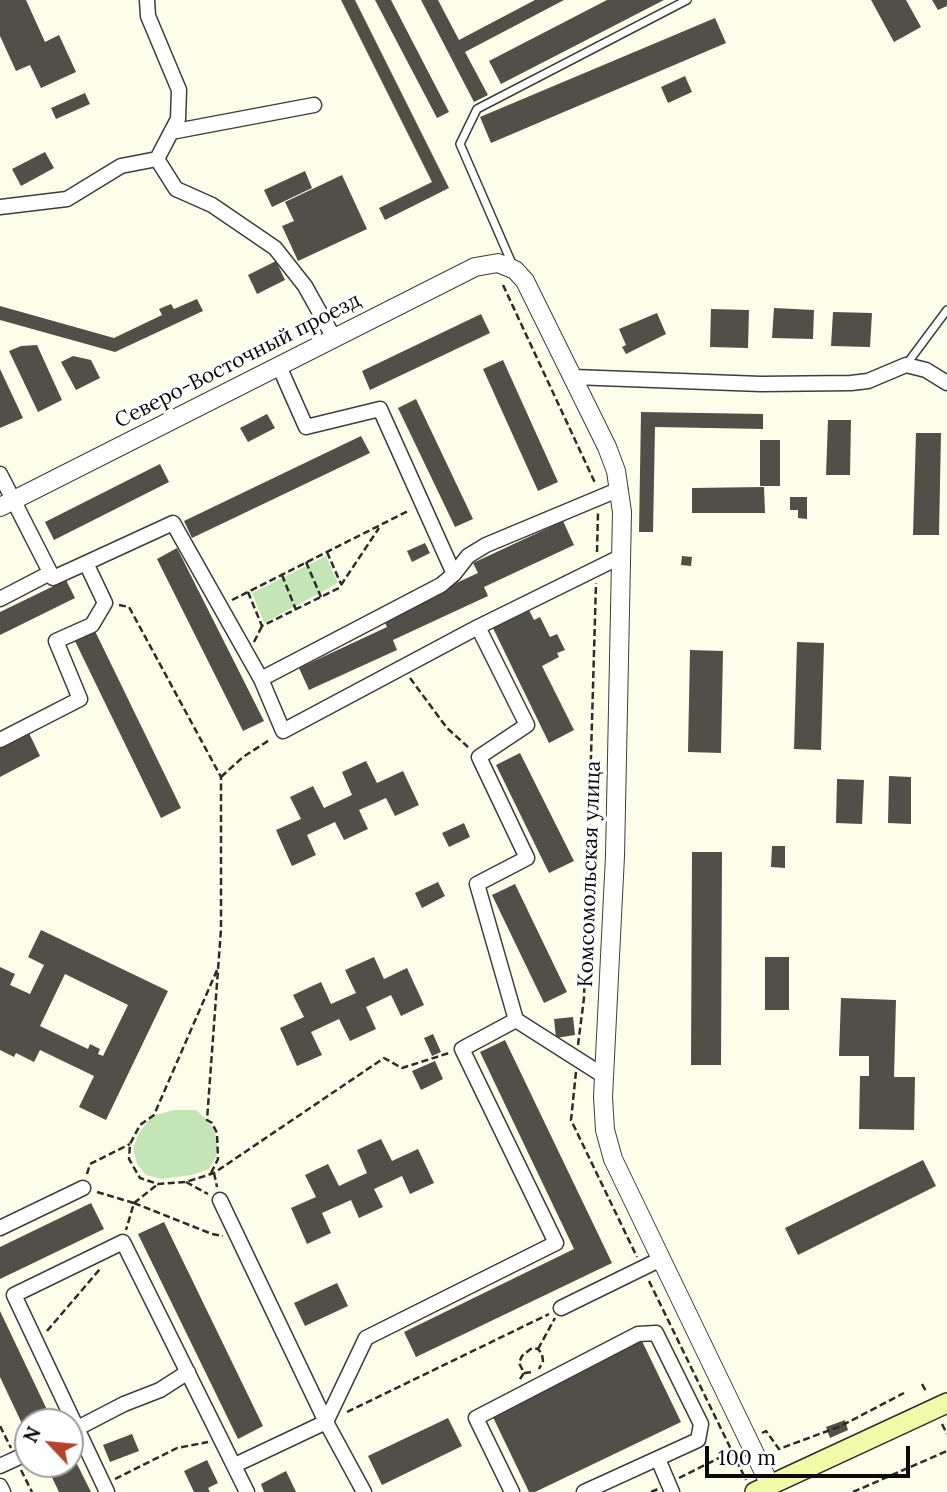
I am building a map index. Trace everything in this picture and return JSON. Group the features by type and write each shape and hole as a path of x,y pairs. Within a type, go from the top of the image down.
{"main road":[{"path":"763,1489 947,1403"}],"street":[{"path":"147,0 148,16 179,90 178,119 157,159"},
{"path":"171,132 314,105"},
{"path":"0,208 67,199 121,166 157,159"},
{"path":"157,159 176,190 212,205 275,248 305,286 334,338"},
{"name":"Северо-Восточный проезд","path":"6,504 475,267 507,267"},
{"name":"Комсомольская улица","path":"507,267 525,281 607,447 620,489 622,556 615,856 604,1076 605,1130 612,1159 748,1440 763,1489"},
{"path":"573,377 761,384 851,383 868,381 906,365 926,370 947,383"},
{"path":"279,366 306,427 380,409 454,574"},
{"path":"0,474 6,504 53,578 173,523 261,679 284,731 478,627 622,556"},
{"path":"261,679 441,585 468,556 486,545 620,489"},
{"path":"0,740 80,699 56,642 92,625 105,603 86,563"},
{"path":"0,599 51,573"},
{"path":"478,627 527,725 479,757 527,858 477,884 516,1020 604,1076"},
{"path":"235,1465 326,1422 366,1338 556,1243 462,1049 516,1020"},
{"path":"0,1228 83,1188"},
{"path":"220,1200 326,1422 364,1492"},
{"path":"63,1408 14,1295 123,1242 247,1492"},
{"path":"561,1308 660,1259"},
{"path":"512,1492 476,1418 638,1334 656,1333 701,1424 698,1440 584,1492"},
{"path":"84,1425 124,1404 160,1390 188,1372"},
{"path":"84,1451 105,1489"},
{"path":"658,1459 670,1488"},
{"path":"0,1486 3,1492"}],"lane":[{"path":"507,267 460,144 477,109 687,0"},
{"path":"906,365 947,310"}],"path":[{"path":"220,606 422,504"},
{"path":"248,592 262,626 340,588 380,525"},
{"path":"327,552 342,585"},
{"path":"306,562 321,597"},
{"path":"282,575 296,610"},
{"path":"105,603 129,607 221,777 221,929 207,1120 212,1123 217,1133 218,1159 210,1175"},
{"path":"402,667 447,729 479,757"},
{"path":"221,777 243,757 284,731"},
{"path":"218,967 154,1115 140,1125 130,1144 129,1159 139,1178 158,1184 186,1182 210,1175 384,1058 402,1068 462,1049"},
{"path":"130,1144 90,1164 83,1188 134,1203 212,1234 238,1238"},
{"path":"186,1182 220,1200"},
{"path":"123,1242 134,1203 158,1184"},
{"path":"36,1344 106,1262"},
{"path":"326,1422 561,1308"},
{"path":"538,1349 561,1308"},
{"path":"506,1403 524,1373 540,1369 542,1354 538,1349 532,1348 522,1356 519,1363 524,1373"},
{"path":"651,1492 670,1488 766,1431 779,1449 841,1426 904,1393"},
{"path":"105,1489 177,1448 222,1439"},
{"path":"853,1492 947,1451"}],"green space":[{"path":"326,556 338,583 264,623 252,593"},
{"path":"173,1110 196,1110 205,1118 214,1129 216,1157 209,1169 192,1175 161,1179 146,1175 137,1164 133,1149 138,1134 151,1117"}],"building":[{"path":"0,0 26,0 45,42 59,35 76,72 41,88 30,65 16,71 0,36"},
{"path":"341,0 355,0 449,188 385,220 379,208 432,182"},
{"path":"375,0 391,0 449,112 437,118"},
{"path":"421,0 438,0 459,40 535,0 564,0 465,52 488,95 474,102"},
{"path":"607,0 664,0 501,84 489,61"},
{"path":"871,0 906,0 921,27 894,42"},
{"path":"932,0 947,0 947,6 938,10"},
{"path":"715,18 726,43 491,143 480,117"},
{"path":"685,76 692,92 668,103 661,87"},
{"path":"85,93 90,104 56,119 51,108"},
{"path":"45,152 54,168 21,186 12,169"},
{"path":"305,171 312,188 272,207 264,190"},
{"path":"342,175 367,229 298,261 282,226 294,221 285,202"},
{"path":"276,261 285,280 257,294 248,275"},
{"path":"197,299 203,311 115,352 0,320 0,306 114,338 162,315 159,309 171,304 174,309"},
{"path":"774,308 814,310 813,339 772,338"},
{"path":"711,309 749,310 748,348 710,347"},
{"path":"833,312 872,313 870,347 831,346"},
{"path":"657,313 666,334 626,354 622,347 626,345 619,329"},
{"path":"481,314 490,333 370,390 362,371"},
{"path":"37,345 62,400 38,412 9,351 21,346"},
{"path":"73,356 91,360 100,378 76,390 61,362"},
{"path":"503,360 558,482 538,491 483,369"},
{"path":"0,369 23,418 0,428"},
{"path":"416,399 473,519 455,527 398,408"},
{"path":"641,412 763,414 763,429 655,427 653,532 639,532"},
{"path":"267,414 275,428 248,442 240,428"},
{"path":"828,420 851,420 850,475 826,475"},
{"path":"916,433 941,433 939,535 913,535"},
{"path":"361,436 370,453 192,538 184,521"},
{"path":"760,440 780,440 780,486 760,486"},
{"path":"160,464 169,482 54,540 45,522"},
{"path":"764,487 765,513 692,513 692,488"},
{"path":"790,497 807,497 807,519 798,518 798,510 790,510"},
{"path":"563,521 574,545 484,587 488,596 393,640 397,650 309,690 299,668 387,627 382,617 478,573 473,563"},
{"path":"425,543 430,553 412,562 407,551"},
{"path":"177,548 264,721 243,731 157,559"},
{"path":"682,556 692,557 691,566 681,565"},
{"path":"66,580 75,598 0,635 0,612"},
{"path":"527,606 534,620 540,617 550,637 557,634 565,650 557,653 559,657 542,666 574,730 549,743 491,624"},
{"path":"94,629 181,808 161,818 74,639"},
{"path":"797,642 824,643 821,750 794,749"},
{"path":"690,650 723,651 721,753 688,752"},
{"path":"29,733 40,756 0,777 0,747"},
{"path":"520,753 574,861 549,873 496,765"},
{"path":"366,761 377,783 403,771 419,805 395,816 386,798 359,810 368,829 344,840 335,822 307,835 316,855 292,866 276,830 301,819 290,797 313,786 324,808 352,795 342,772"},
{"path":"889,776 911,777 911,824 888,823"},
{"path":"837,779 864,780 862,824 836,823"},
{"path":"464,823 470,837 449,847 442,833"},
{"path":"772,846 785,846 785,868 771,867"},
{"path":"692,852 722,852 721,1065 691,1065"},
{"path":"438,882 445,896 422,908 415,893"},
{"path":"515,884 567,992 544,1003 492,895"},
{"path":"41,930 168,991 106,1120 79,1107 94,1076 40,1050 34,1062 16,1053 14,1057 0,1050 0,967 15,974 10,985 30,994 44,965 28,957","holes":["65,974 128,1005 103,1056 98,1054 100,1049 90,1044 88,1049 40,1026"]},
{"path":"374,957 384,979 407,968 424,1005 401,1016 391,995 366,1007 376,1029 350,1041 339,1019 311,1032 322,1055 297,1066 280,1028 304,1017 293,995 321,982 331,1004 356,993 345,970"},
{"path":"765,957 789,957 789,1010 765,1010"},
{"path":"841,998 896,1000 894,1077 915,1077 914,1130 859,1129 860,1076 869,1076 869,1056 839,1056"},
{"path":"573,1017 575,1035 556,1038 554,1019"},
{"path":"433,1034 441,1052 432,1056 424,1038"},
{"path":"505,1040 612,1263 416,1357 404,1332 574,1249 480,1052"},
{"path":"435,1061 443,1079 421,1090 412,1071"},
{"path":"381,1139 392,1161 418,1149 434,1183 410,1194 402,1176 374,1189 383,1207 359,1218 351,1200 322,1213 331,1233 307,1244 291,1208 316,1197 305,1175 328,1164 339,1186 367,1173 357,1150"},
{"path":"923,1160 936,1186 798,1255 785,1228"},
{"path":"91,1203 104,1229 0,1279 0,1247"},
{"path":"164,1222 263,1426 238,1439 138,1234"},
{"path":"337,1283 348,1306 305,1326 294,1303"},
{"path":"0,1311 46,1408 15,1408 0,1377"},
{"path":"641,1339 681,1422 535,1492 529,1492 490,1411"},
{"path":"448,1418 462,1446 382,1485 368,1456"},
{"path":"845,1420 848,1430 830,1438 826,1427"},
{"path":"132,1434 139,1451 110,1462 103,1445"},
{"path":"207,1460 218,1483 208,1488 210,1492 194,1492 184,1471"},
{"path":"286,1471 296,1492 264,1492 261,1484"},
{"path":"52,1478 84,1478 91,1492 59,1492"}]}
